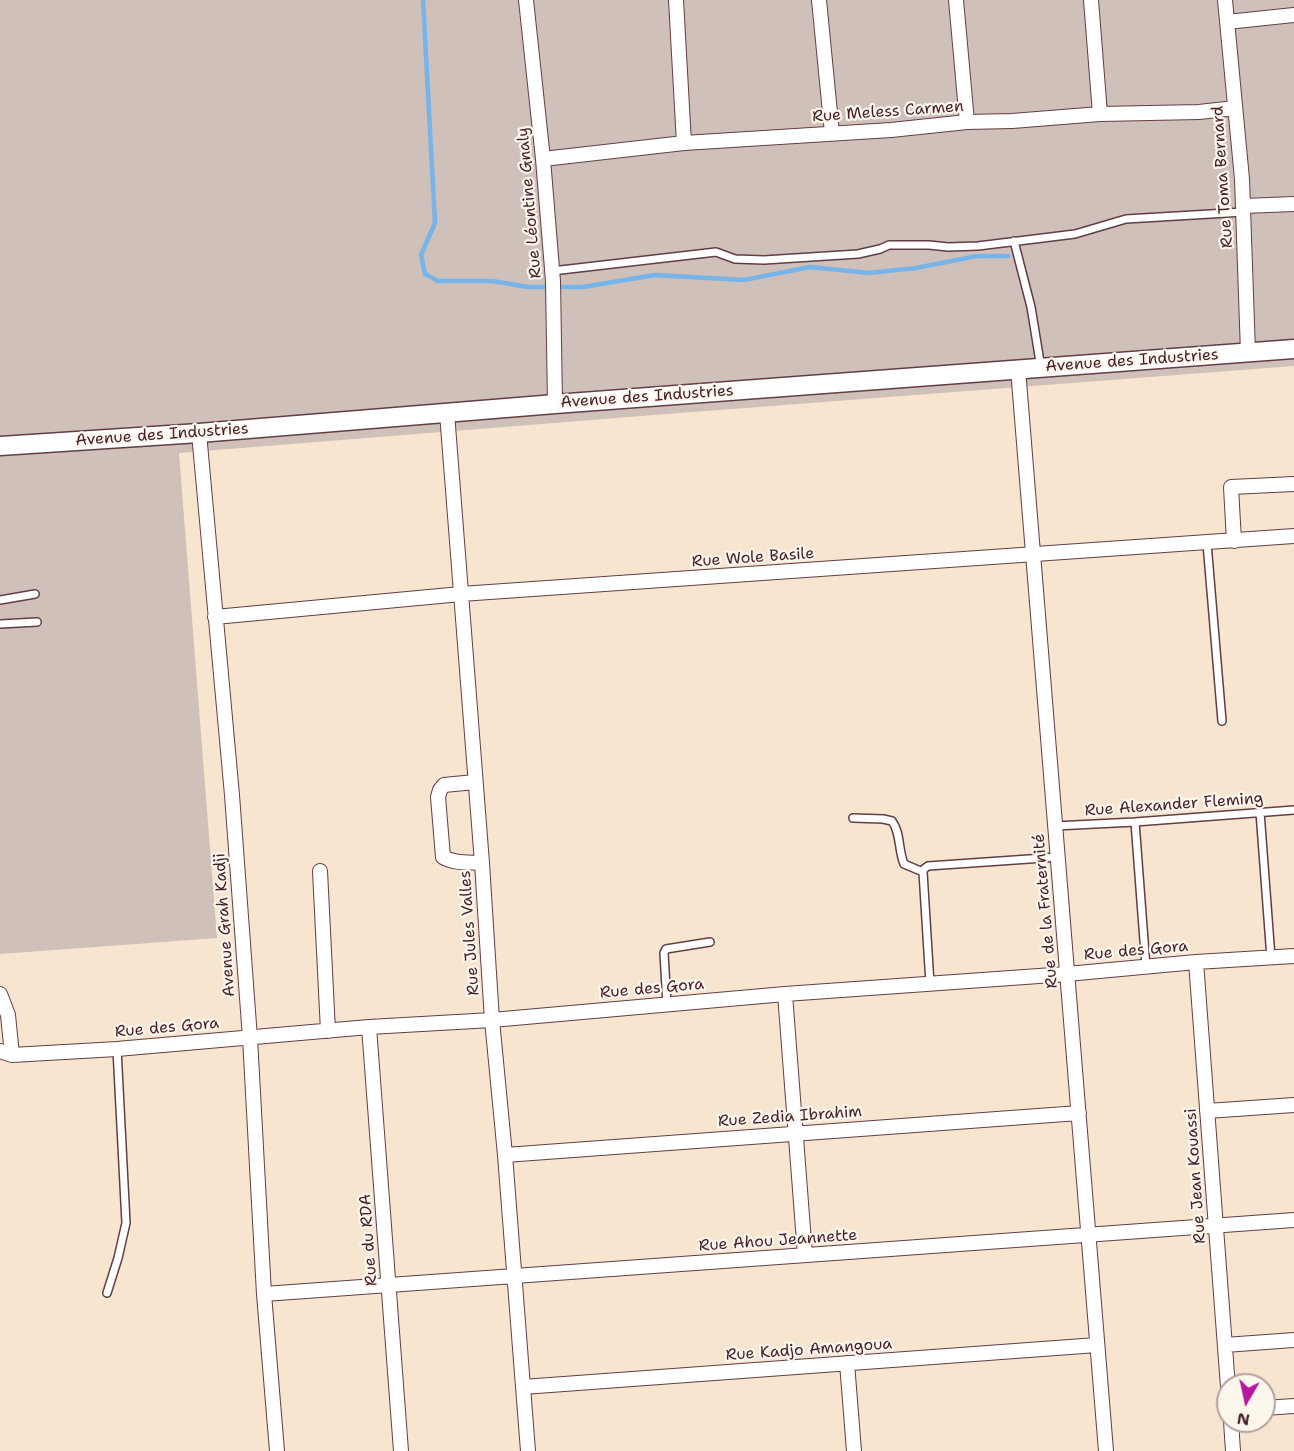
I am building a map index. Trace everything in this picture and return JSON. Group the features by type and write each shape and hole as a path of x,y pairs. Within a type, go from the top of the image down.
{"street":[{"name":"Rue Léontine Gnaly","path":"526,0 553,276 555,404"},
{"path":"676,0 684,143"},
{"path":"819,0 832,133"},
{"path":"956,0 967,122"},
{"path":"1091,0 1100,114"},
{"name":"Rue Toma Bernard","path":"1226,0 1244,209 1248,353"},
{"path":"1227,22 1294,15"},
{"name":"Rue Meless Carmen","path":"543,159 684,143 891,130 967,122 1100,114 1199,112 1235,108"},
{"path":"1244,209 1294,204"},
{"name":"Avenue des Industries","path":"0,446 199,433 1294,349"},
{"name":"Rue de la Fraternité","path":"1018,369 1106,1451"},
{"name":"Rue Jules Valles","path":"447,413 492,1020 528,1451"},
{"name":"Avenue Grah Kadji","path":"199,433 232,795 250,1038 264,1294 277,1451"},
{"path":"1234,541 1231,487 1294,484"},
{"name":"Rue Wole Basile","path":"215,617 461,594 1294,536"},
{"path":"476,782 444,785 438,797 443,857 449,861 482,863"},
{"path":"320,871 328,1031"},
{"name":"Rue des Gora","path":"0,994 8,1015 6,1053 117,1049 369,1027 492,1020 786,994 1067,974 1196,962 1294,957"},
{"name":"Rue Jean Kouassi","path":"1196,962 1227,1373"},
{"path":"786,994 805,1255"},
{"name":"Rue du RDA","path":"369,1027 401,1451"},
{"path":"1207,1111 1294,1105"},
{"name":"Rue Zedia Ibrahim","path":"505,1155 1079,1113"},
{"name":"Rue Ahou Jeannette","path":"264,1294 1294,1220"},
{"path":"1225,1345 1294,1340"},
{"name":"Rue Kadjo Amangoua","path":"523,1387 1097,1345"},
{"path":"847,1363 854,1451"},
{"path":"1276,1407 1294,1406"},
{"path":"1231,1433 1233,1451"},
{"path":"1100,1451 1106,1451"}],"lane":[{"path":"553,276 716,252 735,259 764,260 858,254 889,245 978,246 1075,234 1126,219 1244,209"},
{"path":"1014,241 1031,307 1041,368"},
{"path":"1207,543 1222,721"},
{"path":"0,600 35,594"},
{"path":"0,624 37,622"},
{"name":"Rue Alexander Fleming","path":"1056,826 1294,810"},
{"path":"1260,812 1271,958"},
{"path":"853,818 892,821 897,828 904,864 922,872"},
{"path":"1135,822 1146,967"},
{"path":"930,984 922,872 924,869 928,866 1058,857"},
{"path":"667,1005 664,953 666,949 710,942"},
{"path":"107,1293 126,1223 117,1049"}],"shaded area":[{"path":"0,0 1294,0 1294,366 179,453 217,938 0,954"}],"waterway":[{"path":"423,0 435,223 421,255 425,274 438,281 492,281 528,287 583,287 655,275 744,280 810,267 869,273 916,268 977,256 1008,256"}]}
